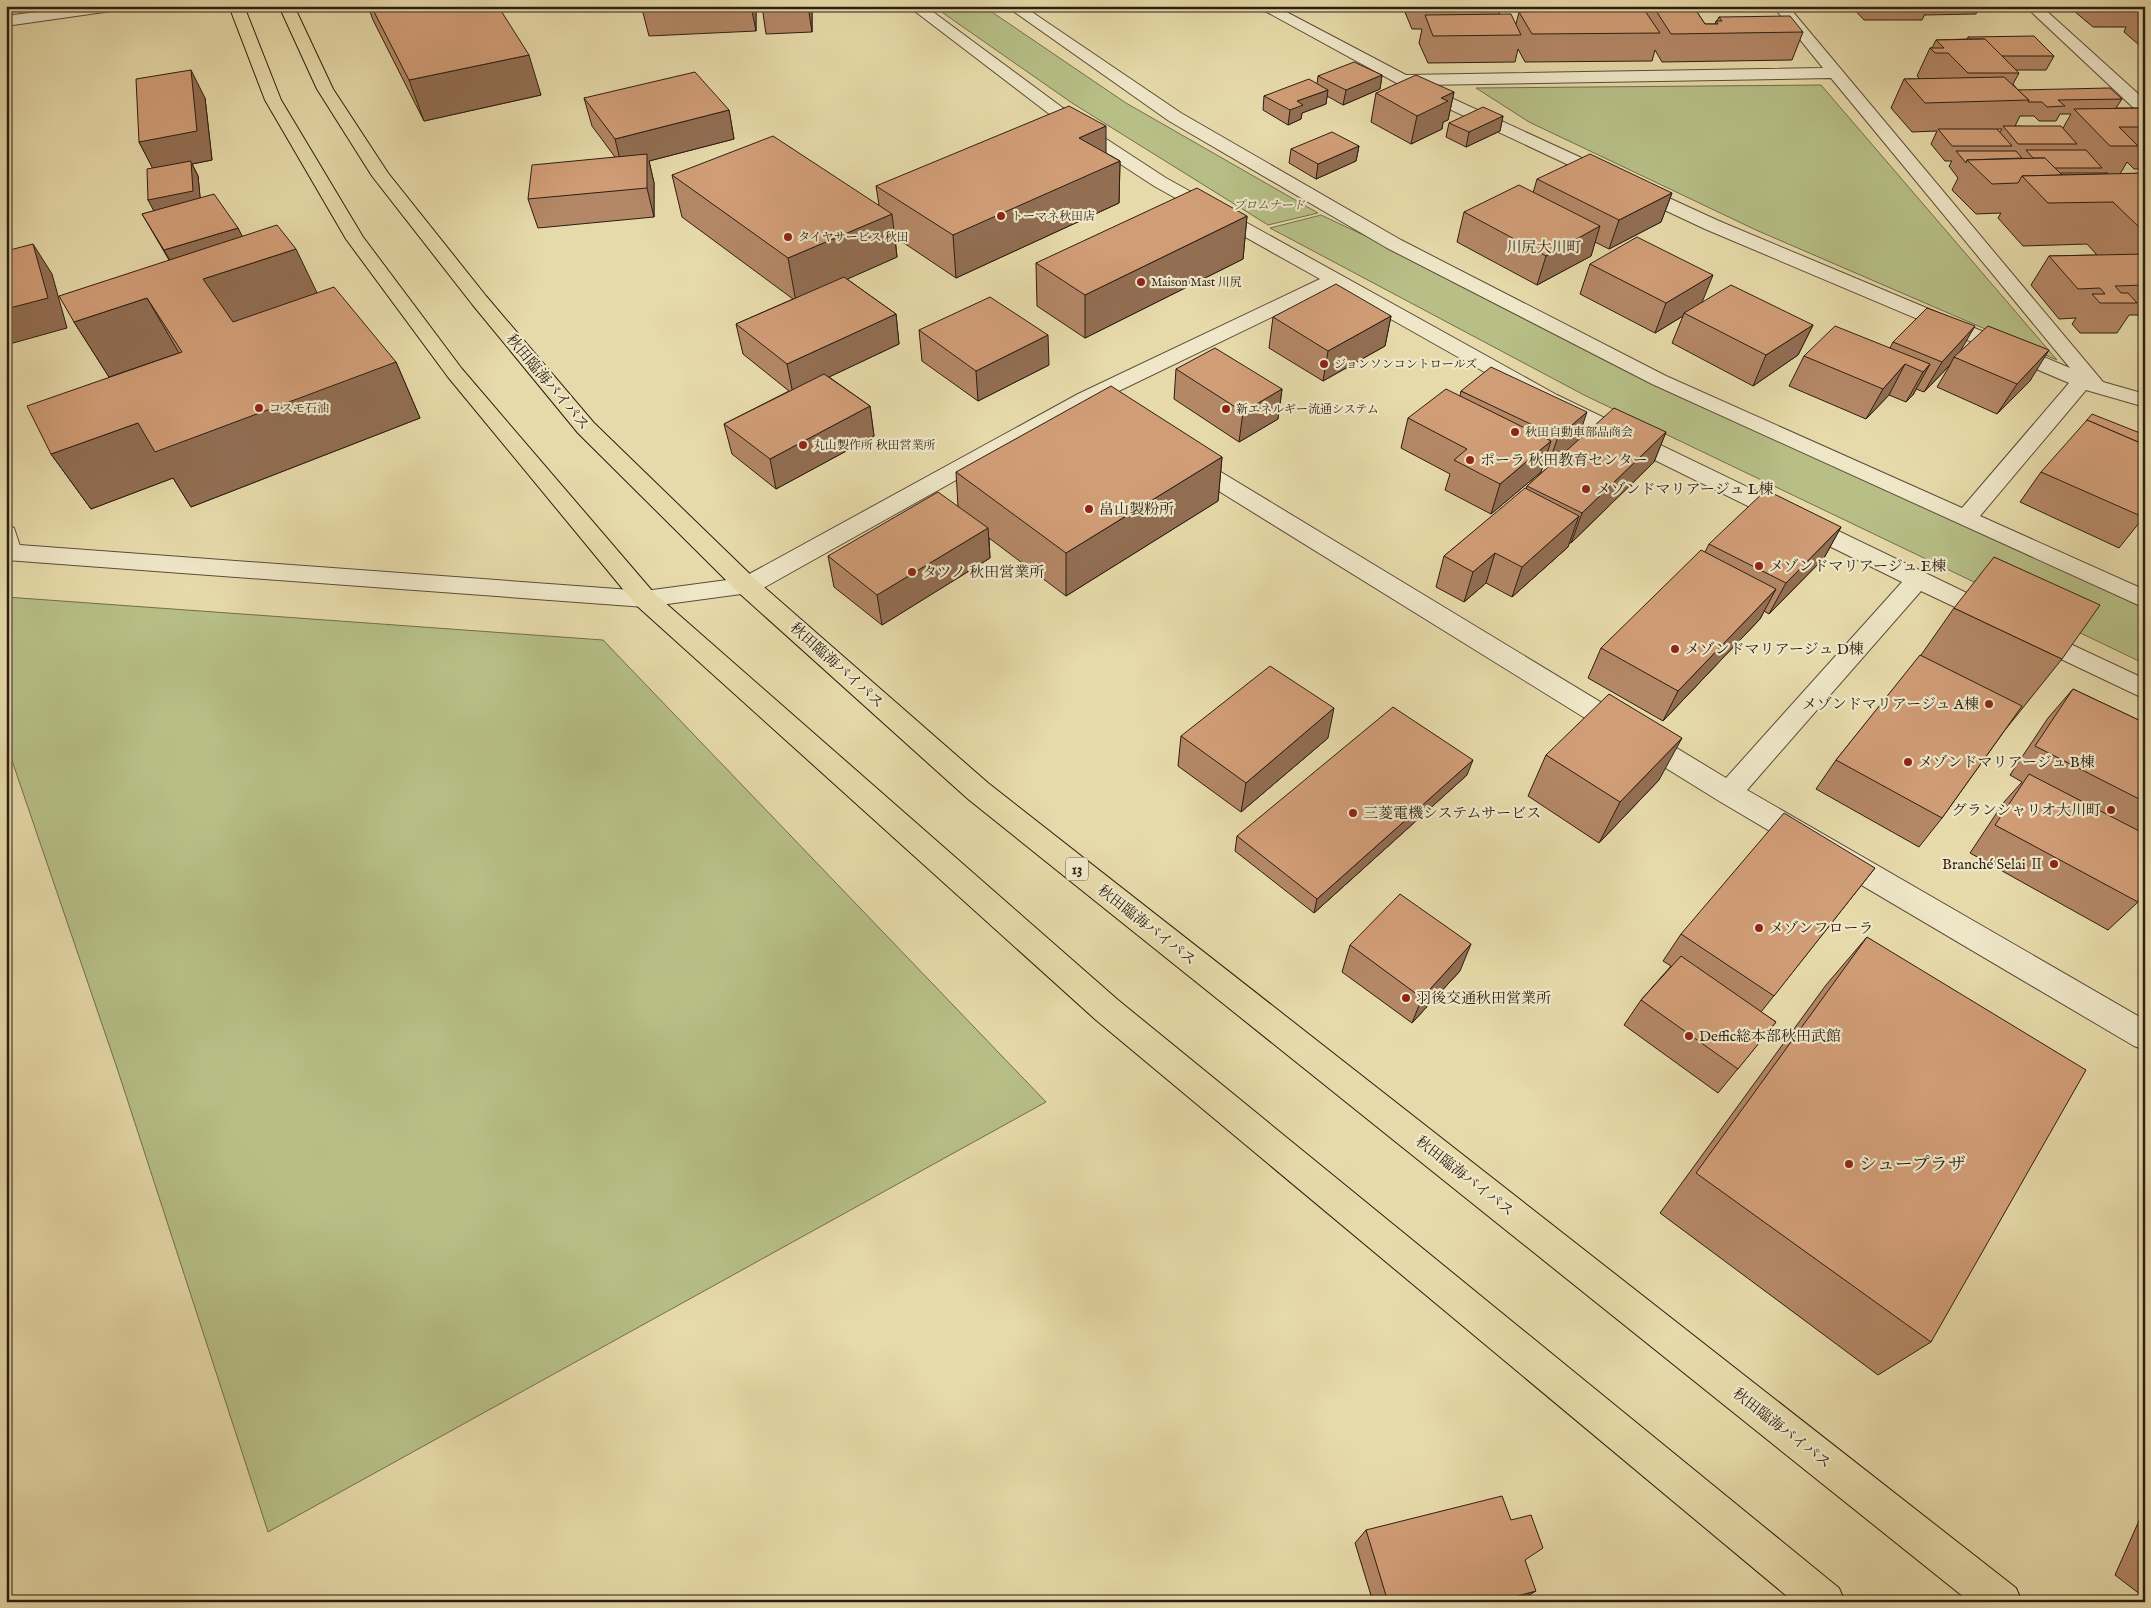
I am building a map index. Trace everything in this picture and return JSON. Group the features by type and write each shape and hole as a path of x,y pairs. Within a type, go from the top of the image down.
{"highway":[{"path":"236,6 273,100 355,239 455,373 645,599 1107,1010 1825,1602"},
{"name":"秋田臨海バイパス","path":"286,6 325,89 380,176 586,428 747,586 978,791 2002,1602"}],"street":[{"path":"6,21 118,6"},
{"path":"915,6 1088,135 1160,182 1333,280 1550,400 2145,690"},
{"path":"1012,6 1175,117 1394,244 1659,380 2145,600"},
{"path":"1263,6 1401,80 1712,225 2089,384 2145,401"},
{"path":"1780,6 2089,384"},
{"path":"2032,6 2145,109"},
{"path":"1401,80 1836,73"},
{"path":"8,545 645,599 747,586 1085,399 1333,280"},
{"path":"1965,519 2089,384"},
{"path":"1085,399 1110,414"},
{"path":"1170,451 1730,793 2145,1036"},
{"path":"1730,793 1917,580"}],"green space":[{"name":"プロムナード","path":"933,6 983,6 1126,103 1318,213 1268,225 1072,103"},
{"path":"1821,85 2057,360 1756,230 1529,122 1476,88"},
{"name":"プロムナード","path":"1321,215 2145,603 2145,664 1584,395 1270,228"},
{"path":"6,597 603,640 1046,1102 268,1532 118,1071 6,743"}],"building":[{"path":"371,6 498,6 529,55 409,80"},
{"path":"643,6 694,6 642,9"},
{"path":"1653,6 1693,6 1705,24 1718,24 1716,21 1722,21 1719,17 1790,16 1803,32 1671,34"},
{"path":"1643,8 1660,33 1532,34 1519,12"},
{"path":"1511,14 1521,35 1433,36 1425,15"},
{"path":"2034,36 2054,56 2002,56 1985,39 1970,39 1968,37"},
{"path":"1985,39 2019,73 1968,73 1948,53 1935,53 1930,48 1944,48 1936,40"},
{"path":"1354,62 1382,75 1346,90 1318,76"},
{"path":"191,70 197,131 139,142 136,79"},
{"path":"695,72 729,110 615,139 584,98"},
{"path":"1416,75 1454,92 1441,98 1448,101 1417,116 1376,93"},
{"path":"2004,77 2029,100 1925,103 1904,79"},
{"path":"1309,79 1328,90 1297,101 1303,105 1290,110 1264,96"},
{"path":"2110,88 2122,99 2058,100 2065,106 2047,107 2042,102 2028,102 2029,100 2018,90"},
{"path":"1069,106 1106,126 1079,138 1120,161 953,235 876,186"},
{"path":"1483,107 1503,116 1469,132 1449,123"},
{"path":"2145,108 2145,133 2139,127 2119,127 2138,146 2110,146 2074,109"},
{"path":"2003,126 2061,126 2077,144 2018,144"},
{"path":"1938,129 1997,129 2012,146 1952,146"},
{"path":"1332,132 1359,146 1318,164 1291,149"},
{"path":"773,136 892,214 788,258 672,175"},
{"path":"2026,150 2086,150 2102,168 2055,168 2045,158 2033,158"},
{"path":"1956,151 2016,151 2022,158 1967,160 1966,163"},
{"path":"647,154 647,188 528,199 532,165"},
{"path":"1590,154 1672,193 1619,220 1537,179"},
{"path":"2045,158 2062,175 2022,176 2018,183 1992,184 1967,160"},
{"path":"191,161 193,191 148,200 147,169"},
{"path":"2061,173 2108,173 2108,174 2062,175"},
{"path":"2145,173 2145,229 2141,229 2113,202 2048,203 2022,176"},
{"path":"1519,185 1600,226 1546,256 1464,212"},
{"path":"1197,188 1247,216 1085,295 1036,263"},
{"path":"214,194 238,228 164,250 142,214"},
{"path":"277,225 296,249 203,279 233,322 334,287 396,362 155,452 138,423 51,454 27,406 182,352 147,298 74,322 59,296"},
{"path":"1637,237 1713,275 1666,303 1590,264"},
{"path":"33,244 48,298 6,309 6,251"},
{"path":"2145,254 2145,285 2115,286 2121,293 2128,293 2137,303 2100,303 2092,294 2105,294 2100,288 2078,289 2049,256"},
{"path":"844,277 896,314 787,364 736,324"},
{"path":"1336,284 1391,316 1328,351 1273,317"},
{"path":"1731,285 1813,325 1766,355 1684,313"},
{"path":"990,297 1048,335 976,371 919,330"},
{"path":"1927,308 1975,326 1942,362 1893,342"},
{"path":"1835,326 1930,364 1923,372 1905,364 1883,389 1804,356"},
{"path":"1988,326 2049,350 2017,384 1954,357"},
{"path":"1215,348 1282,389 1243,412 1176,369"},
{"path":"1491,367 1587,412 1558,437 1461,391"},
{"path":"824,374 870,406 770,459 724,424"},
{"path":"1111,386 1222,457 1066,553 956,472"},
{"path":"1446,389 1551,441 1500,484 1454,460 1467,449 1408,418"},
{"path":"1614,408 1666,432 1582,513 1527,486"},
{"path":"2092,414 2145,435 2145,445 2086,421"},
{"path":"2087,420 2145,445 2145,515 2143,517 2041,472"},
{"path":"1525,488 1579,516 1522,567 1495,553 1473,572 1444,556"},
{"path":"1766,490 1841,527 1786,583 1709,544"},
{"path":"938,492 988,528 877,595 828,556"},
{"name":"メゾンドマリアージュ D棟","path":"1701,550 1776,589 1678,691 1601,648"},
{"path":"1994,557 2100,605 2062,659 1954,608"},
{"name":"メゾンドマリアージュ B棟","path":"1920,655 2022,706 1942,818 1836,760"},
{"path":"1270,666 1334,708 1246,783 1181,736"},
{"path":"2073,689 2145,723 2145,802 2035,746"},
{"path":"1609,694 1682,738 1620,802 1546,755"},
{"name":"三菱電機システムサービス","path":"1393,707 1473,760 1317,899 1237,836"},
{"path":"2029,774 2145,834 2145,890 2138,902 1995,825"},
{"name":"メゾンフローラ","path":"1784,813 1875,868 1774,996 1681,934"},
{"path":"1400,894 1471,944 1422,998 1350,945"},
{"name":"シュープラザ","path":"1867,937 2086,1070 1931,1342 1696,1173"},
{"path":"1681,956 1776,1022 1738,1069 1641,1000"},
{"path":"1502,1496 1511,1520 1531,1515 1543,1548 1525,1560 1536,1591 1495,1602 1388,1602 1366,1530"}],"place":[{"name":"トーマネ秋田店","path":"1001,216"},
{"name":"タイヤサービス 秋田","path":"788,237"},
{"name":"Maison Mast 川尻","path":"1141,282"},
{"name":"ジョンソンコントロールズ","path":"1324,364"},
{"name":"コスモ石油","path":"259,408"},
{"name":"新エネルギー流通システム","path":"1226,409"},
{"name":"秋田自動車部品商会","path":"1515,432"},
{"name":"丸山製作所 秋田営業所","path":"803,445"},
{"name":"ポーラ 秋田教育センター","path":"1470,460"},
{"name":"メゾンドマリアージュ L棟","path":"1586,489"},
{"name":"畠山製粉所","path":"1089,509"},
{"name":"メゾンドマリアージュ E棟","path":"1759,566"},
{"name":"タツノ 秋田営業所","path":"912,572"},
{"name":"メゾンドマリアージュ D棟","path":"1675,649"},
{"name":"メゾンドマリアージュ A棟","path":"1989,704"},
{"name":"メゾンドマリアージュ B棟","path":"1908,762"},
{"name":"グランシャリオ大川町","path":"2111,810"},
{"name":"三菱電機システムサービス","path":"1353,813"},
{"name":"Branché Selai Ⅱ","path":"2054,864"},
{"name":"メゾンフローラ","path":"1759,928"},
{"name":"羽後交通秋田営業所","path":"1406,998"},
{"name":"Deffic総本部秋田武館","path":"1689,1036"},
{"name":"シュープラザ","path":"1849,1164"}],"district":[{"name":"川尻大川町","path":"1544,247"}]}
